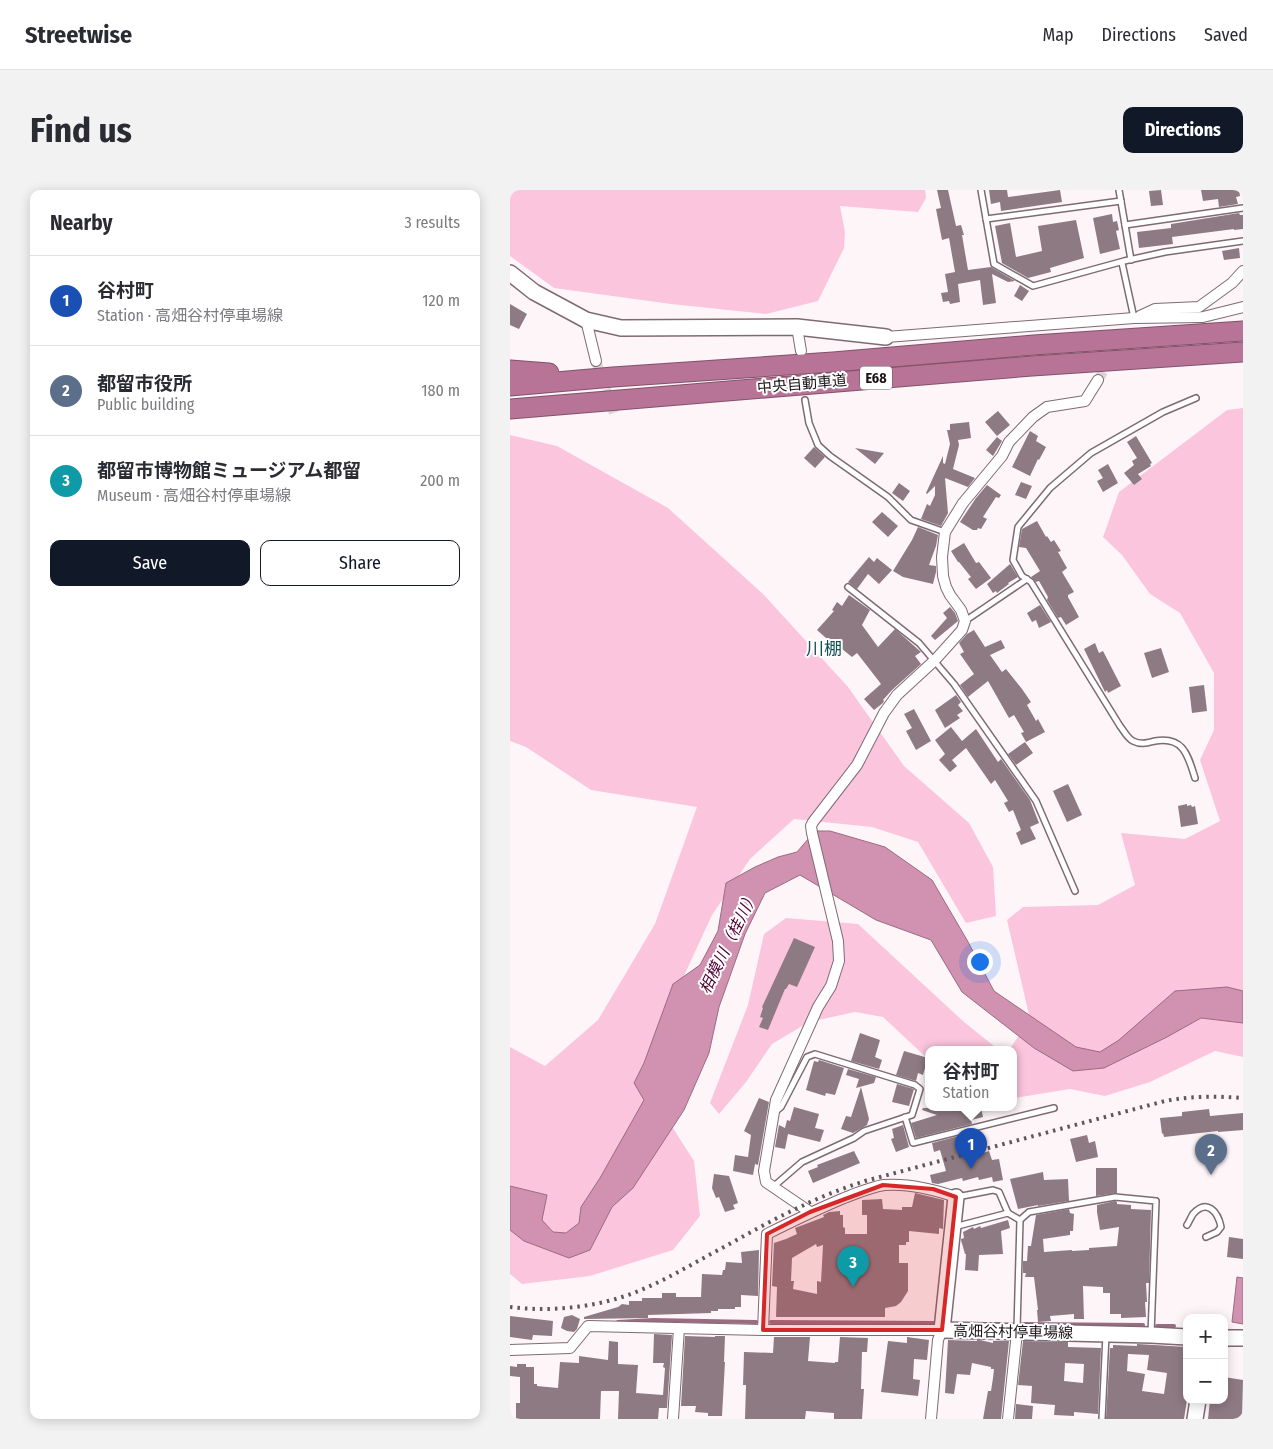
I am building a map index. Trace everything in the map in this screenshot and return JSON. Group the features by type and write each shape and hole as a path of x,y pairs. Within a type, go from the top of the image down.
{"highway":[{"name":"中央自動車道","path":"510,386 1034,345 1243,331"},
{"name":"中央自動車道","path":"510,409 1023,366 1243,352"},
{"path":"510,370 613,377"}],"street":[{"path":"1131,322 1155,309 1199,307 1232,283 1243,271"},
{"path":"510,274 534,292 586,320 621,328 798,327 886,337 1203,316 1243,307"},
{"path":"586,320 596,361"},
{"path":"798,327 801,351"},
{"path":"810,1212 766,1182 764,1171 776,1100 818,1007 831,986 839,961 838,941 812,833 813,822 857,765 884,713 904,688 935,660 962,630 965,622 961,610 950,595 943,576 942,557 945,532 963,503 1002,456 1009,442 1032,417 1046,407 1085,401 1098,380"},
{"path":"763,1330 768,1234 810,1212 882,1185 904,1185 933,1189 956,1197"},
{"name":"高畑谷村停車場線","path":"956,1197 942,1330 1183,1337"},
{"path":"510,1350 570,1348 588,1326 763,1330 942,1330 938,1340 931,1419"},
{"path":"672,1419 679,1328"},
{"path":"1008,1419 1017,1332"},
{"path":"1228,1338 1243,1338"},
{"path":"1195,1419 1197,1404"}],"lane":[{"path":"981,190 994,264 1033,286 1165,252 1243,241"},
{"path":"1119,190 1131,260"},
{"path":"986,219 1121,201"},
{"path":"1125,225 1243,208"},
{"path":"1122,262 1131,322"},
{"path":"1195,778 1183,747 1174,742 1161,740 1142,744 1130,740 1031,582 1022,576 1014,560 1018,527 1050,488 1091,453 1163,412 1196,398"},
{"path":"805,400 809,423 818,445 830,456 888,497 911,520 945,532"},
{"path":"965,622 1027,579"},
{"path":"848,587 919,643 960,691 1036,801 1075,890"},
{"path":"773,1187 802,1162 854,1138 864,1131 912,1115 920,1089 915,1085 815,1054 807,1057 781,1107 774,1113"},
{"path":"905,1117 913,1143 1054,1108"},
{"path":"956,1197 993,1190 999,1192 1008,1213 1020,1220"},
{"path":"1017,1332 1020,1220 1029,1212 1114,1197 1156,1201 1151,1335"},
{"path":"1187,1225 1193,1214 1201,1208 1208,1207 1214,1210 1219,1217 1221,1227 1217,1232 1206,1237"},
{"path":"953,1227 1008,1213"},
{"path":"1102,1419 1106,1334"}],"highlighted area":[{"path":"883,1185 933,1189 956,1197 942,1330 763,1330 767,1234 810,1212"}],"shaded area":[{"path":"510,190 925,190 926,198 918,212 840,206 845,232 844,248 818,301 766,314 671,304 554,288 510,256"},
{"path":"1243,408 1243,1057 1215,1051 1150,1082 1105,1096 1070,1089 1017,1098 1017,1046 1012,1046 1030,1019 1007,920 1023,907 1098,905 1135,885 1121,833 1185,839 1220,821 1200,760 1214,730 1214,673 1180,613 1150,594 1122,555 1103,537 1119,492 1227,410"},
{"path":"510,435 557,446 668,508 763,594 848,687 904,766 969,823 993,867 996,916 966,923 918,842 872,827 794,819 750,859 712,915 665,1017 651,1094 694,1161 700,1216 673,1250 590,1276 522,1284 510,1274 510,1047 545,1066 598,1020 655,924 697,807 591,790 526,747 510,741"},
{"path":"786,918 858,924 964,1022 994,1046 925,1046 925,1056 883,1017 855,1012 809,1022 772,1044 746,1082 719,1114 710,1103 748,1005 764,934"}],"water":[{"name":"相模川（桂川）","path":"815,831 830,831 885,847 932,880 994,991 1076,1047 1100,1052 1119,1040 1175,991 1227,987 1243,991 1243,1023 1201,1018 1104,1068 1073,1071 1034,1048 962,992 931,940 876,920 800,875 765,893 745,934 719,1007 709,1053 684,1110 633,1188 612,1207 590,1250 569,1258 524,1241 510,1230 510,1186 547,1195 542,1220 553,1232 566,1233 579,1223 581,1207 600,1178 644,1100 634,1083 644,1063 673,984 700,965 718,931 726,883 755,867 778,857 797,852"},
{"path":"1237,1277 1243,1278 1243,1324 1232,1322"}],"building":[{"path":"937,190 948,190 956,226 961,225 964,235 962,235 968,270 991,267 1015,281 1008,282 992,274 996,303 983,305 980,280 958,284 960,302 950,304 949,301 943,302 941,293 948,292 945,274 955,272 949,238 942,240 936,209 941,208"},
{"path":"989,190 1007,190 1008,197 1060,190 1062,202 1001,211 1000,202 991,204"},
{"path":"1161,190 1163,205 1151,206 1149,191"},
{"path":"1201,190 1239,190 1240,196 1236,197 1238,204 1219,207 1218,199 1203,201"},
{"path":"1239,213 1243,215 1243,229 1172,237 1173,244 1139,248 1137,232 1171,228 1171,224"},
{"path":"1112,214 1113,222 1117,221 1119,230 1116,231 1120,249 1100,254 1093,218"},
{"path":"1076,220 1084,258 1050,268 1051,272 1028,278 1002,263 995,226 1010,223 1016,257 1042,251 1038,226"},
{"path":"1239,248 1240,258 1224,260 1222,251"},
{"path":"1020,285 1029,291 1022,301 1014,296"},
{"path":"510,304 527,314 519,329 510,325"},
{"path":"998,411 1010,425 997,436 985,422"},
{"path":"969,422 971,438 958,440 959,445 953,469 975,478 968,487 945,478 948,513 941,526 921,519 927,504 930,506 935,495 935,486 926,493 943,456 943,463 945,464 950,444 947,430 950,430 950,424"},
{"path":"1030,431 1038,436 1036,441 1046,447 1030,476 1012,467"},
{"path":"1136,436 1152,463 1150,464 1151,466 1138,474 1142,479 1134,485 1124,473 1134,465 1132,461 1137,458 1127,442"},
{"path":"997,437 1002,441 993,456 986,450"},
{"path":"814,447 825,457 815,468 804,458"},
{"path":"855,448 884,453 875,464"},
{"path":"1108,464 1118,483 1103,492 1097,481 1103,478 1098,470"},
{"path":"1021,482 1032,486 1026,499 1015,495"},
{"path":"899,483 910,491 903,501 892,493"},
{"path":"987,485 1001,495 999,498 996,497 983,517 987,519 981,529 973,530 960,522"},
{"path":"882,512 898,526 888,537 872,522"},
{"path":"1037,521 1046,537 1051,542 1054,540 1061,551 1058,552 1067,568 1062,572 1074,592 1068,595 1068,597 1079,617 1066,625 1061,617 1058,618 1047,600 1048,597 1039,581 1036,582 1031,577 1040,571 1026,548 1019,547 1022,529"},
{"path":"918,527 938,535 929,565 936,566 933,584 903,577 893,571"},
{"path":"964,543 976,563 979,562 991,578 976,589 968,579 971,577 951,551"},
{"path":"869,557 874,562 877,558 892,570 879,584 868,574 857,589 848,582"},
{"path":"1010,564 1018,577 997,593 996,591 993,593 987,584"},
{"path":"849,595 870,610 862,625 878,647 895,629 921,652 915,656 921,664 892,690 883,700 883,703 874,710 864,699 881,684 857,653 852,657 836,644 835,646 817,630 834,611 832,610 837,602 842,606"},
{"path":"1040,605 1051,622 1039,628 1036,620 1032,622 1027,613"},
{"path":"950,607 958,621 935,640 931,636 947,618 943,613"},
{"path":"974,630 985,647 1001,640 1005,648 990,655 1002,672 1006,669 1022,689 1031,702 1027,705 1045,732 1026,742 1021,733 1024,732 1014,715 1009,718 988,681 968,697 960,685 974,674 960,654 964,652 959,643 967,634"},
{"path":"1095,643 1099,653 1103,651 1121,686 1108,693 1107,690 1105,692 1084,649"},
{"path":"1161,648 1169,672 1152,678 1144,653"},
{"path":"1204,685 1207,711 1192,713 1189,687"},
{"path":"956,695 961,702 958,705 963,711 957,715 960,718 945,728 935,710"},
{"path":"914,709 931,741 916,750 906,731 912,728 904,714"},
{"path":"951,727 962,741 976,729 998,762 1001,759 1030,800 1039,823 1030,827 1036,839 1021,845 1016,833 1021,830 1013,810 1009,812 1004,803 1008,801 995,780 991,784 966,748 952,760 957,766 950,772 939,760 945,754 935,740"},
{"path":"1025,742 1033,753 1016,765 1008,754"},
{"path":"1068,784 1082,815 1067,822 1053,791"},
{"path":"1187,804 1187,806 1195,806 1198,824 1181,827 1178,806"},
{"path":"794,938 815,947 797,987 789,984 785,989 768,1030 759,1027 763,1018 760,1017 762,1007"},
{"path":"860,1033 880,1040 875,1057 882,1060 879,1069 851,1061"},
{"path":"904,1051 925,1057 923,1075 918,1073 916,1081 896,1075"},
{"path":"819,1060 844,1068 835,1095 826,1093 825,1096 806,1090 814,1061 818,1062"},
{"path":"848,1069 876,1077 874,1083 856,1088 859,1079 846,1075"},
{"path":"897,1084 914,1089 909,1106 892,1102"},
{"path":"861,1087 869,1119 867,1125 853,1133 841,1129 846,1116 851,1117"},
{"path":"759,1098 769,1102 758,1165 755,1164 753,1175 733,1171 735,1155 748,1157 751,1135 744,1131"},
{"path":"794,1107 819,1114 815,1128 824,1130 820,1142 788,1134 785,1149 775,1147 779,1125 785,1128 787,1120 790,1121"},
{"path":"1209,1109 1210,1116 1243,1113 1243,1130 1164,1137 1162,1134 1160,1118 1182,1116 1182,1112"},
{"path":"925,1111 982,1111 983,1117 971,1120 972,1124 916,1138 911,1123 937,1115"},
{"path":"903,1125 909,1147 896,1152 891,1139 894,1138 892,1129"},
{"path":"974,1132 980,1154 989,1151 992,1160 999,1159 1003,1180 993,1182 992,1177 979,1180 978,1177 963,1181 962,1178 938,1184 932,1183 930,1175 946,1171 940,1150 934,1152 932,1143"},
{"path":"1087,1135 1089,1143 1095,1141 1098,1157 1076,1162 1070,1139"},
{"path":"854,1151 860,1163 813,1183 808,1171 818,1167 817,1165"},
{"path":"1096,1168 1117,1168 1117,1193 1096,1196"},
{"path":"1043,1172 1044,1180 1068,1179 1069,1201 1018,1209 1010,1179"},
{"path":"714,1174 729,1176 738,1203 733,1205 735,1209 725,1212 719,1197 716,1198 712,1188"},
{"path":"915,1193 944,1200 943,1229 939,1228 939,1234 909,1231 909,1242 906,1242 906,1245 899,1245 899,1263 908,1263 908,1291 896,1306 885,1308 885,1317 776,1317 777,1287 772,1286 774,1243 797,1234 795,1228 824,1217 823,1215 829,1212 840,1211 840,1215 843,1215 845,1234 867,1234 867,1215 862,1215 862,1200 882,1199 883,1209 902,1210 902,1207 912,1207","holes":["816,1244 817,1247 823,1245 821,1282 817,1281 817,1294 793,1289 794,1281 791,1281 792,1258"]},
{"path":"1115,1201 1117,1204 1131,1205 1131,1209 1151,1210 1149,1283 1146,1283 1147,1302 1145,1302 1146,1317 1121,1318 1121,1314 1110,1314 1110,1293 1103,1293 1103,1287 1083,1286 1084,1319 1074,1319 1074,1314 1050,1316 1051,1321 1038,1322 1034,1277 1025,1277 1026,1273 1023,1273 1023,1261 1027,1261 1028,1246 1031,1246 1036,1215 1069,1209 1070,1213 1074,1214 1073,1231 1070,1231 1070,1235 1043,1239 1044,1252 1089,1250 1089,1248 1117,1246 1119,1227 1100,1230 1097,1212 1097,1205"},
{"path":"1008,1220 1010,1228 1001,1231 1003,1254 979,1255 978,1271 965,1270 966,1254 961,1240 964,1238 963,1232 973,1227 974,1229 980,1226 981,1228"},
{"path":"1229,1237 1243,1239 1243,1259 1227,1257"},
{"path":"759,1250 758,1296 741,1295 741,1307 718,1309 718,1311 711,1311 711,1313 648,1315 648,1318 584,1319 584,1317 618,1307 622,1304 629,1305 629,1301 642,1301 642,1298 662,1298 662,1293 676,1293 676,1297 701,1297 702,1274 722,1275 726,1262 742,1263 741,1252"},
{"path":"572,1315 580,1319 574,1332 561,1328 564,1317"},
{"path":"510,1316 553,1321 552,1336 533,1335 532,1340 510,1337"},
{"path":"654,1334 672,1335 667,1408 659,1408 658,1419 618,1419 619,1391 601,1391 600,1419 516,1419 516,1403 520,1403 520,1377 510,1376 510,1366 517,1367 517,1364 526,1364 526,1367 534,1367 534,1384 558,1388 560,1362 579,1363 579,1356 608,1360 609,1341 618,1342 618,1364 638,1365 636,1393 663,1395 665,1368 663,1367 664,1363 653,1363"},
{"path":"685,1336 725,1336 722,1416 708,1416 708,1413 695,1412 696,1406 681,1406"},
{"path":"774,1337 810,1337 808,1361 835,1363 838,1362 840,1337 868,1338 867,1352 862,1352 861,1389 864,1389 862,1419 834,1419 834,1413 806,1411 805,1419 745,1419 746,1385 743,1385 744,1352 773,1353"},
{"path":"907,1337 929,1340 927,1360 914,1359 913,1379 920,1380 918,1396 881,1392 888,1341 907,1343"},
{"path":"948,1340 980,1340 993,1343 993,1341 1009,1341 1001,1419 983,1419 988,1391 991,1391 994,1369 991,1369 991,1367 972,1363 970,1375 957,1374 954,1394 945,1393"},
{"path":"1023,1341 1068,1342 1068,1347 1101,1348 1098,1414 1074,1412 1074,1416 1054,1415 1055,1405 1031,1403 1032,1386 1018,1385","holes":["1065,1363 1084,1364 1083,1383 1064,1381"]},
{"path":"1137,1344 1183,1347 1183,1404 1186,1404 1184,1419 1106,1419 1110,1348 1113,1348 1113,1345 1137,1346","holes":["1128,1354 1149,1355 1147,1370 1167,1373 1164,1394 1142,1391 1145,1374 1127,1371"]},
{"path":"1228,1378 1243,1380 1242,1419 1208,1419 1210,1404 1228,1404"},
{"path":"1016,1404 1033,1406 1032,1419 1015,1419"}],"waterway":[{"path":"618,1322 653,1320 756,1322"},
{"path":"771,1322 934,1323"},
{"path":"991,1324 1001,1324"},
{"path":"1022,1324 1143,1325"},
{"path":"1157,1326 1174,1326"}],"tunnel":[{"path":"1098,380 1124,338"},
{"path":"596,361 614,413"}],"railway":[{"path":"510,1307 534,1309 571,1307 596,1304 622,1297 674,1274 790,1211 865,1181 1165,1101 1204,1097 1243,1098"}],"place":[{"name":"谷村町","path":"971,1169"},
{"name":"都留市役所","path":"1211,1175"},
{"name":"都留市博物館ミュージアム都留","path":"853,1287"}],"district":[{"name":"川棚","path":"824,649"}]}
